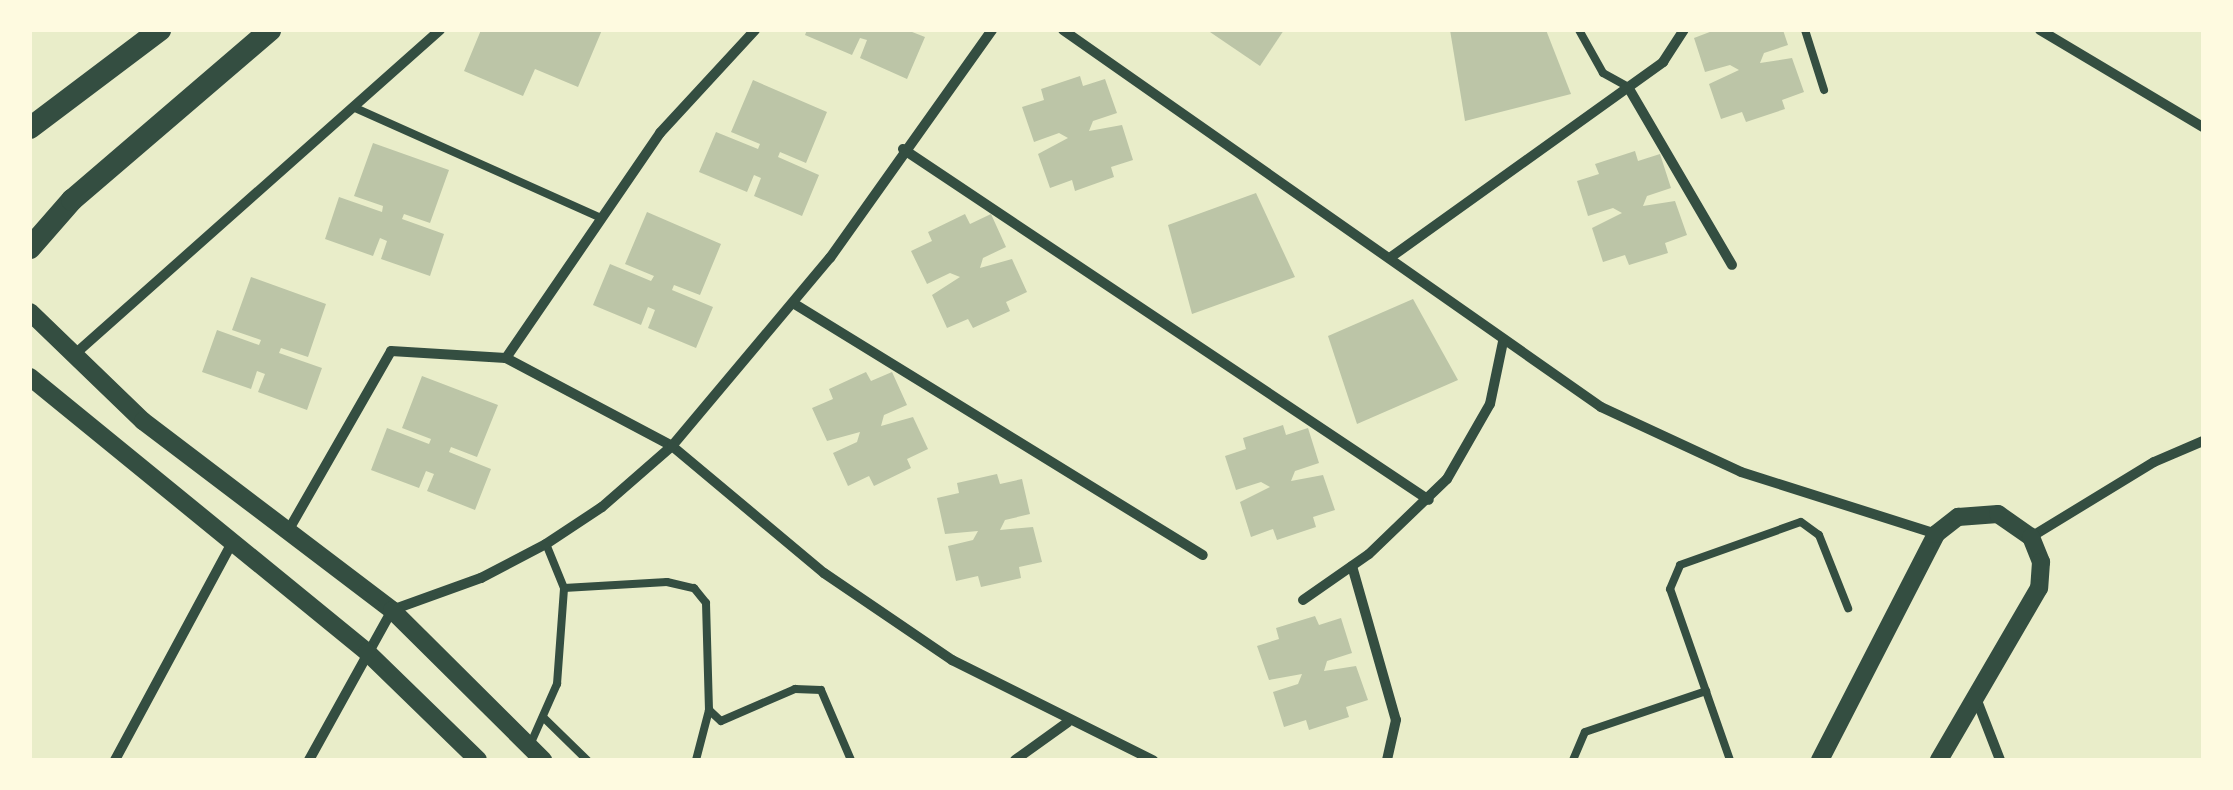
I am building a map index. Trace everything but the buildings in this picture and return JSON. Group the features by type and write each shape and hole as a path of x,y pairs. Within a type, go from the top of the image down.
{"main road":[{"path":"30,128 160,30"},
{"path":"30,248 72,200 270,30"}],"street":[{"path":"75,354 440,30"},
{"path":"506,358 660,133 755,30"},
{"path":"309,760 392,610 481,578 546,544 602,508 672,446 792,302 992,30"},
{"path":"1063,30 1391,257 1503,342 1601,407 1670,441 1805,496 1936,534"},
{"path":"1391,257 1663,62 1684,30"},
{"path":"2040,30 2203,128"},
{"path":"1628,88 1732,265"},
{"path":"903,150 1428,500"},
{"path":"792,302 1203,555"},
{"path":"30,312 143,421 392,610 537,753"},
{"path":"1303,600 1352,566 1428,500 1477,434 1503,342"},
{"path":"288,531 391,351 506,358 672,446 887,618 1068,722 1153,760"},
{"path":"30,377 367,652 478,760"},
{"path":"2031,537 2154,462 2203,440"},
{"path":"1820,760 1936,534 1958,517 1985,511 2011,519 2031,537 2041,562 2039,588 1939,760"},
{"path":"115,760 234,540"},
{"path":"1352,566 1396,720 1387,760"},
{"path":"1975,697 2000,760"},
{"path":"1015,760 1068,722"}],"lane":[{"path":"1579,30 1602,73 1628,88"},
{"path":"1805,30 1824,90"},
{"path":"353,107 599,217"},
{"path":"1730,760 1670,588 1680,565 1802,522 1819,535 1848,608"},
{"path":"537,753 542,717 557,684 564,588 546,544"},
{"path":"564,588 667,582 694,588 706,603 709,710 696,760"},
{"path":"709,710 721,720 795,690 820,690 850,760"},
{"path":"1573,760 1585,732 1706,690"},
{"path":"542,717 587,760"}]}
